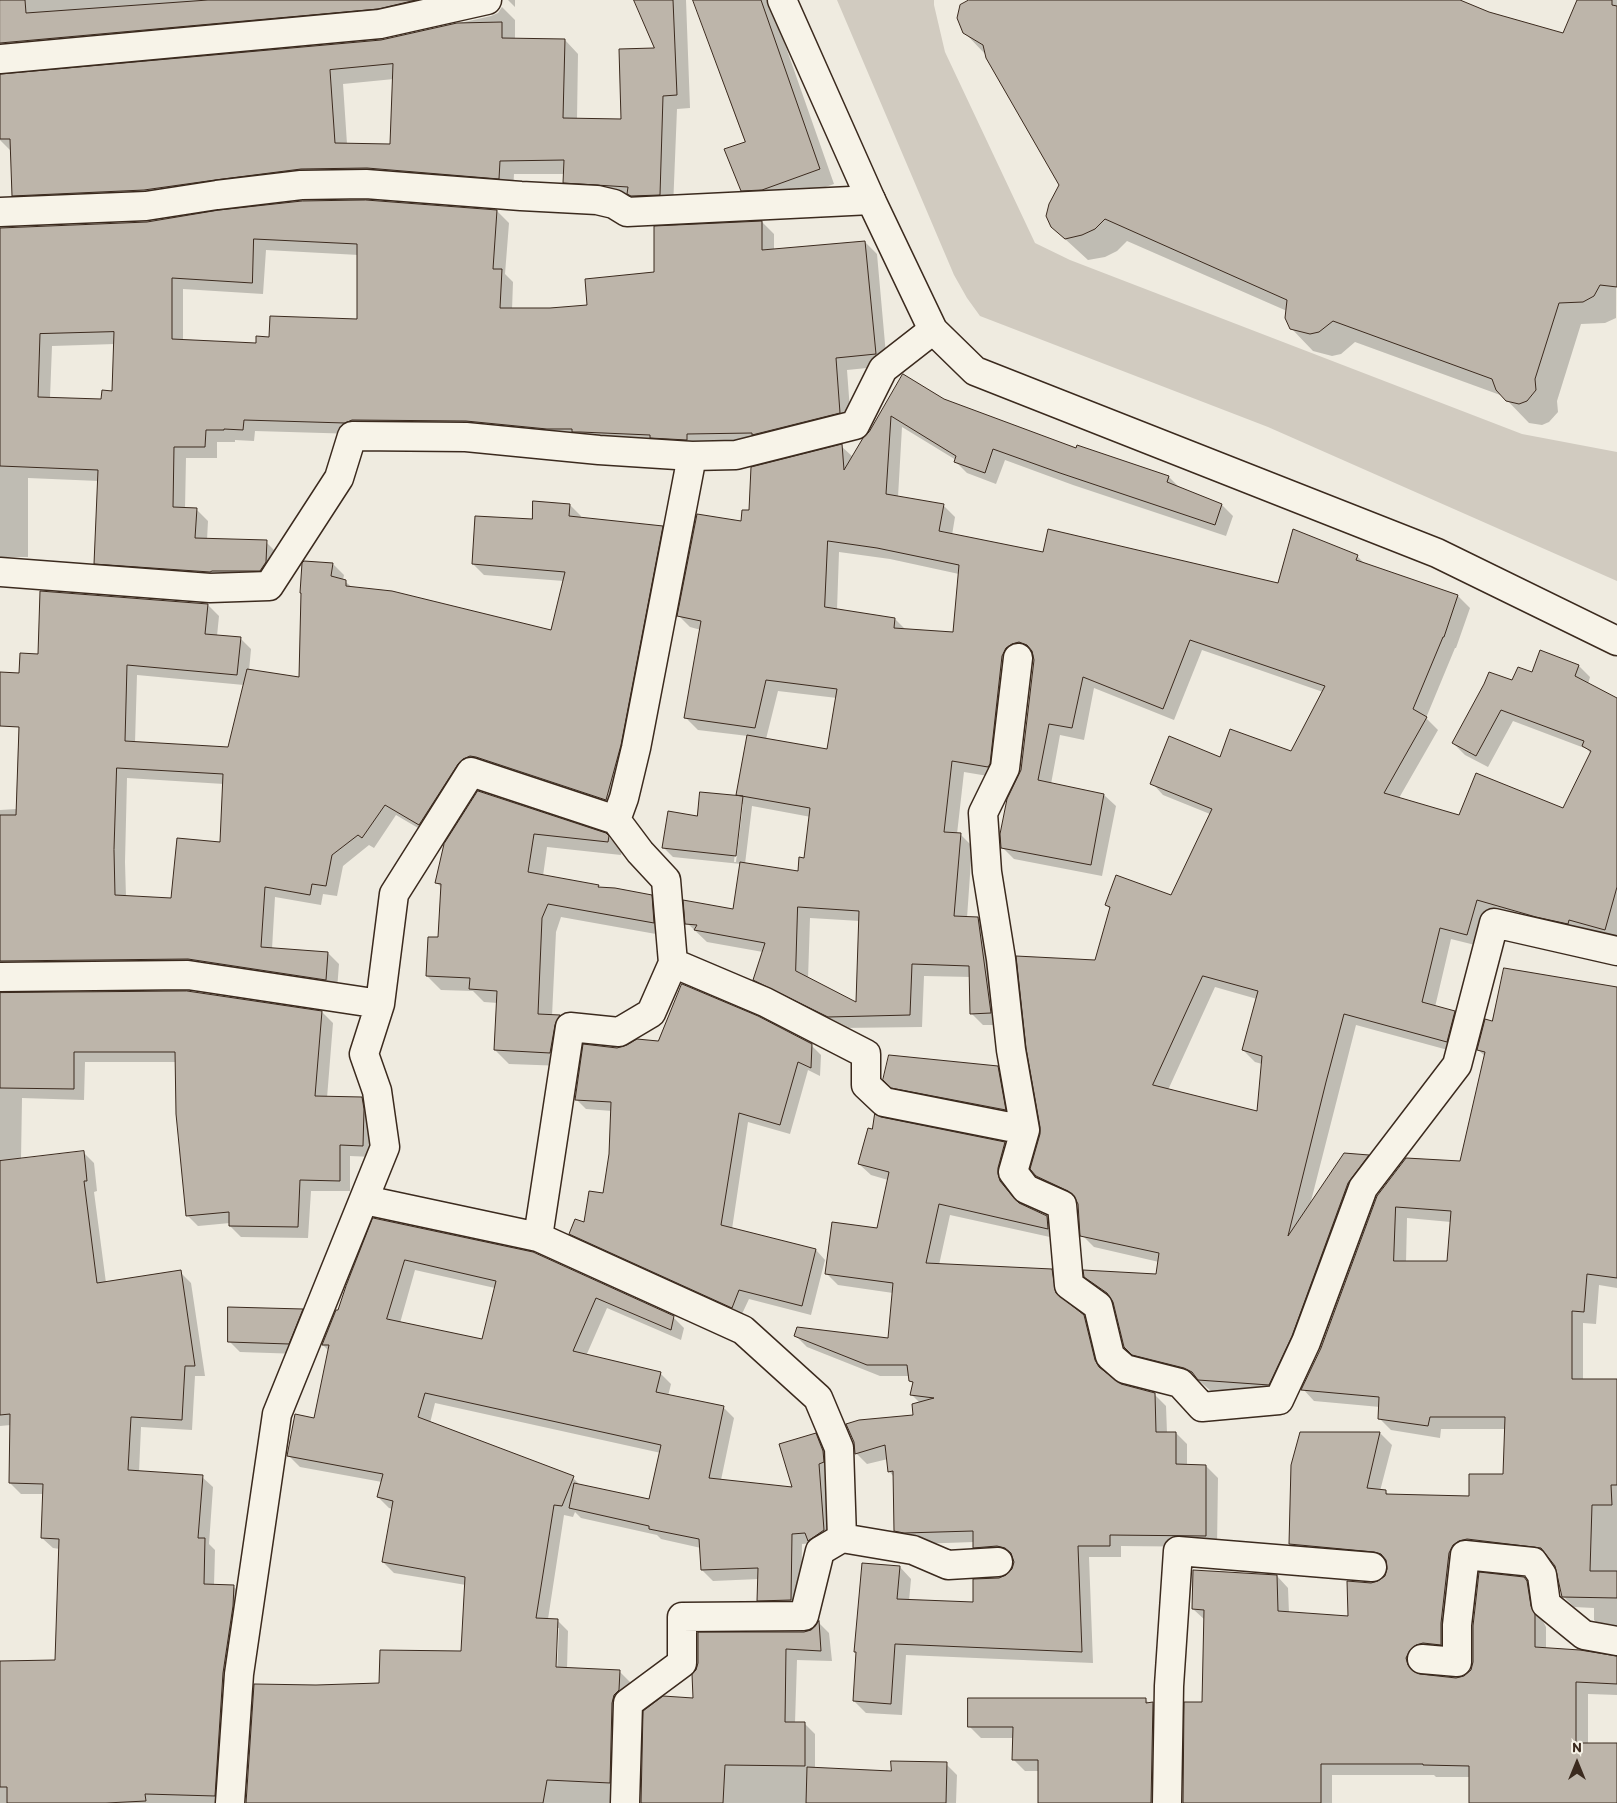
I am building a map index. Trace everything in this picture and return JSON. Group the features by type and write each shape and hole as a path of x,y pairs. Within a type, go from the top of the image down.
{"street":[{"path":"0,59 380,24 487,0"},
{"path":"782,0 932,330 974,371 1437,553 1617,641"},
{"path":"0,212 146,206 217,194 301,185 366,184 596,200 614,204 627,212 872,200"},
{"path":"0,572 210,588 269,586 339,478 352,436 466,437 599,450 692,456 736,455 855,425 883,370 932,330"},
{"path":"616,820 624,798 636,748 692,456"},
{"path":"1018,658 1005,768 983,813 987,872 1001,959 1011,1050 1025,1130 1013,1172 1026,1189 1062,1205 1068,1285 1098,1306 1110,1356 1125,1370 1180,1383 1202,1407 1280,1400 1306,1342 1364,1188 1456,1064 1494,923 1617,951"},
{"path":"230,1803 239,1674 277,1414 385,1147 377,1091 364,1054 380,1004 394,894 471,772 616,820 640,852 666,880 673,963 651,1013 618,1032 570,1026 538,1237"},
{"path":"673,963 764,1002 866,1054 866,1085 884,1102 1025,1130"},
{"path":"0,977 188,975 380,1004"},
{"path":"365,1200 538,1237 743,1330 818,1398 839,1448 842,1538"},
{"path":"625,1803 628,1703 682,1663 682,1618 804,1616 820,1551 842,1538 914,1550 948,1564 998,1562"},
{"path":"1167,1803 1169,1686 1178,1551 1372,1567"},
{"path":"1422,1659 1456,1662 1456,1625 1465,1555 1533,1562 1542,1575 1546,1604 1584,1635 1617,1641"}],"shaded area":[{"path":"837,0 934,0 945,52 1035,243 1070,260 1522,434 1617,452 1617,581 1268,427 980,316 954,275"}],"building":[{"path":"0,0 25,0 26,13 208,0 416,0 378,9 0,43"},
{"path":"634,0 673,0 677,95 663,96 660,195 631,196 627,194 628,187 563,183 564,160 500,161 499,179 367,168 301,169 144,190 12,196 10,139 0,139 0,74 381,40 457,23 502,22 502,38 565,39 563,118 621,119 619,49 654,48","holes":["393,64 390,144 335,143 330,70"]},
{"path":"693,0 761,0 820,169 762,190 741,191 724,149 745,142"},
{"path":"969,0 1460,0 1489,12 1563,33 1577,0 1612,0 1612,5 1617,6 1617,287 1600,285 1594,296 1583,302 1559,303 1535,379 1536,390 1527,401 1519,404 1506,401 1496,390 1492,379 1333,321 1319,332 1310,334 1290,329 1285,318 1287,300 1105,219 1095,229 1082,235 1065,239 1051,227 1046,216 1049,204 1059,185 986,58 983,45 963,33 957,18 960,5"},
{"path":"366,200 497,210 493,269 502,269 500,308 550,308 587,305 585,279 654,272 654,226 762,221 762,250 865,241 876,354 836,358 840,413 752,435 752,433 687,434 687,440 650,438 650,435 572,432 572,429 547,429 466,421 352,420 345,423 244,420 243,430 206,430 205,447 174,447 173,507 197,508 195,538 267,540 266,562 260,571 210,572 94,564 98,470 0,466 0,228 147,222 219,210 302,201","holes":["254,239 357,244 357,319 270,316 269,337 256,336 256,343 172,339 172,278 252,283","114,332 112,391 102,390 101,399 38,397 40,334"]},
{"path":"903,374 944,399 1076,448 1077,445 1169,476 1167,482 1222,504 1215,525 993,449 985,473 954,462 956,456 891,416 886,494 944,504 939,531 1043,552 1048,529 1278,583 1293,529 1358,555 1356,560 1458,595 1444,637 1413,709 1427,717 1384,793 1459,815 1476,773 1563,808 1591,751 1582,746 1584,741 1501,710 1476,756 1452,743 1489,672 1512,680 1518,667 1532,672 1540,650 1579,665 1575,676 1617,698 1617,887 1605,930 1569,920 1568,924 1536,917 1477,900 1467,935 1440,928 1422,1002 1455,1011 1447,1042 1344,1014 1288,1236 1344,1153 1369,1155 1348,1183 1292,1336 1269,1385 1198,1380 1192,1372 1184,1368 1132,1355 1124,1347 1113,1302 1107,1293 1084,1277 1083,1270 1156,1274 1159,1253 1080,1236 1078,1204 1074,1196 1068,1191 1036,1176 1030,1169 1040,1134 1040,1127 1026,1048 1016,956 1095,960 1110,907 1105,905 1116,875 1171,895 1212,809 1150,784 1169,736 1220,757 1230,729 1291,751 1325,686 1190,640 1163,709 1083,677 1072,728 1049,724 1038,780 1104,794 1091,865 1001,848 1000,834 1007,799 1021,770 1034,660 1032,651 1027,645 1019,642 1006,648 1002,656 990,764 988,767 952,761 944,832 961,833 954,916 978,917 991,1013 970,1014 969,966 912,964 910,1015 828,1017 753,980 765,943 694,930 697,925 685,924 683,900 733,909 740,862 798,871 799,857 804,858 810,808 736,795 747,735 827,749 837,689 766,680 755,728 684,718 701,621 677,616 697,514 741,521 742,510 749,510 751,467 842,444 844,470 863,438 869,432","holes":["828,541 877,548 959,565 953,632 894,628 895,618 825,607","798,907 859,911 856,1002 796,971","1203,976 1258,991 1242,1050 1262,1056 1257,1111 1153,1085"]},
{"path":"533,501 570,504 569,516 663,526 621,745 606,800 470,756 458,764 419,825 385,805 362,838 358,835 332,855 326,886 312,884 310,895 265,887 261,947 328,952 326,980 188,959 0,961 0,815 16,815 19,727 0,726 0,672 19,673 20,653 38,654 40,591 208,604 205,634 241,637 237,675 127,665 125,741 228,747 247,669 299,677 300,593 302,563 304,561 333,563 331,576 346,580 346,586 392,591 551,630 565,572 472,564 475,516 532,519","holes":["117,768 223,774 220,842 177,838 171,898 115,895 114,850"]},
{"path":"478,791 606,833 609,836 608,842 534,834 528,872 599,885 598,887 615,888 652,895 654,923 548,904 542,918 538,1014 560,1015 555,1025 550,1053 494,1050 497,991 469,989 470,978 426,976 428,937 438,937 441,884 435,883 444,844"},
{"path":"700,792 743,796 736,856 662,848 668,811 697,816"},
{"path":"1504,968 1617,987 1617,1278 1587,1274 1584,1312 1572,1311 1572,1379 1617,1379 1617,1485 1611,1485 1612,1505 1592,1505 1590,1571 1617,1571 1617,1598 1562,1597 1555,1566 1541,1548 1467,1539 1459,1541 1453,1545 1449,1553 1441,1623 1441,1645 1423,1643 1416,1645 1410,1650 1406,1658 1408,1665 1413,1671 1420,1674 1456,1678 1464,1676 1471,1670 1473,1662 1473,1626 1479,1572 1524,1577 1527,1581 1531,1606 1535,1614 1535,1647 1580,1650 1617,1656 1617,1684 1576,1682 1576,1743 1617,1743 1617,1803 1469,1803 1469,1766 1321,1764 1321,1803 1183,1803 1184,1702 1202,1702 1204,1610 1192,1609 1193,1570 1277,1575 1278,1611 1348,1616 1347,1581 1371,1583 1385,1576 1387,1569 1386,1560 1381,1554 1289,1544 1291,1465 1300,1432 1380,1432 1367,1488 1386,1490 1386,1494 1469,1496 1469,1474 1503,1474 1505,1417 1430,1417 1428,1426 1378,1419 1379,1397 1301,1390 1321,1348 1377,1196 1406,1158 1460,1161 1485,1052 1477,1050 1485,1019 1492,1021","holes":["1396,1207 1451,1211 1447,1261 1394,1261"]},
{"path":"682,984 758,1016 812,1044 811,1068 798,1062 780,1125 739,1113 721,1225 816,1249 802,1306 739,1290 732,1308 569,1234 575,1219 584,1222 589,1191 603,1193 609,1154 611,1102 575,1100 583,1044 617,1048 637,1039 658,1041"},
{"path":"187,991 322,1011 315,1096 362,1097 364,1109 363,1146 340,1145 340,1181 300,1180 298,1227 229,1226 229,1212 186,1216 176,1114 175,1052 74,1052 74,1089 0,1088 0,993"},
{"path":"889,1055 998,1066 1006,1110 891,1088 883,1080"},
{"path":"875,1114 881,1117 1005,1142 998,1168 1000,1181 1019,1203 1047,1216 1048,1229 939,1204 926,1263 1052,1269 1056,1293 1084,1315 1095,1360 1099,1367 1121,1384 1155,1393 1156,1432 1176,1432 1176,1464 1206,1465 1206,1536 1110,1535 1110,1546 1078,1546 1082,1652 895,1644 891,1704 853,1701 856,1652 854,1652 862,1563 900,1566 897,1599 973,1602 973,1579 999,1578 1006,1575 1012,1569 1014,1562 1011,1553 1005,1548 997,1546 973,1548 973,1531 904,1533 894,1531 893,1471 888,1472 885,1445 855,1454 854,1442 846,1424 859,1420 913,1415 912,1404 934,1398 910,1395 913,1382 909,1381 907,1365 867,1365 794,1336 797,1327 888,1338 893,1283 825,1274 832,1222 877,1228 889,1172 858,1164 868,1128 872,1129"},
{"path":"84,1151 87,1181 84,1181 97,1283 181,1270 195,1366 185,1366 182,1420 131,1417 128,1470 203,1475 198,1538 205,1538 204,1584 234,1585 233,1606 223,1673 215,1796 145,1794 146,1801 7,1803 7,1787 0,1787 0,1661 55,1660 59,1539 41,1538 43,1484 9,1483 10,1414 0,1415 0,1161"},
{"path":"373,1218 533,1252 674,1316 671,1330 596,1298 573,1351 661,1372 656,1392 724,1406 709,1478 792,1487 779,1444 816,1433 823,1451 824,1462 819,1464 824,1530 808,1541 805,1533 792,1534 791,1600 757,1601 758,1568 701,1570 699,1539 649,1529 649,1526 569,1508 574,1483 649,1499 661,1445 425,1393 418,1417 574,1476 562,1506 554,1505 536,1618 558,1619 556,1667 620,1670 619,1690 614,1695 612,1703 610,1783 547,1780 543,1803 246,1803 254,1684 379,1683 380,1650 461,1651 465,1577 382,1562 393,1501 377,1497 383,1474 287,1456 295,1414 314,1418 329,1345 322,1345 336,1310 338,1310","holes":["405,1260 496,1281 482,1339 387,1319"]},
{"path":"228,1307 303,1309 289,1344 228,1342"},
{"path":"819,1621 821,1651 786,1649 785,1722 805,1722 805,1766 725,1765 723,1803 641,1803 643,1711 663,1696 693,1698 692,1674 696,1670 698,1663 698,1632 804,1632 811,1630"},
{"path":"968,1698 1146,1698 1146,1703 1153,1702 1151,1803 1038,1803 1038,1760 1012,1760 1013,1727 968,1727"},
{"path":"891,1761 947,1762 946,1803 806,1803 807,1767 891,1771"}]}
